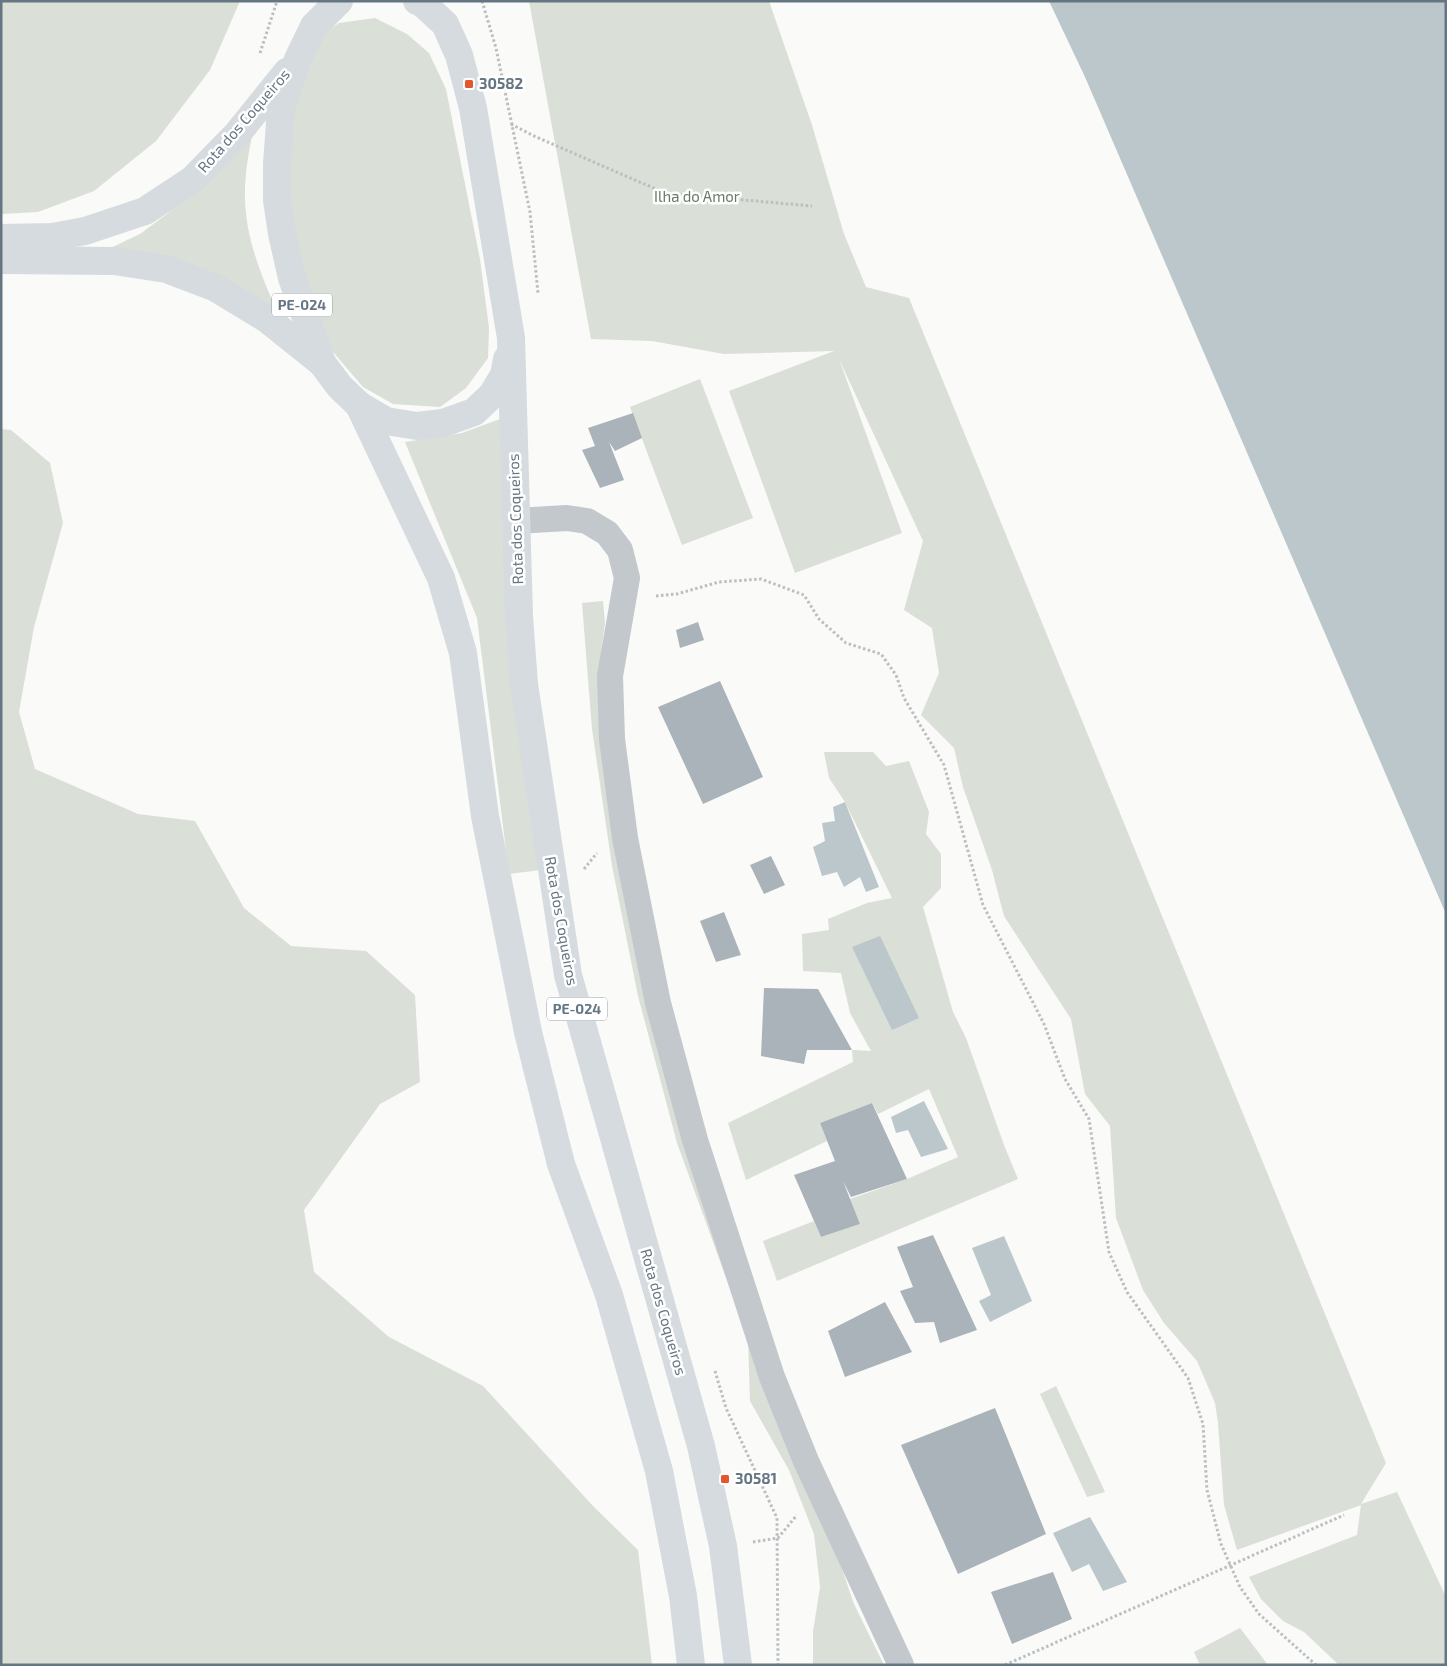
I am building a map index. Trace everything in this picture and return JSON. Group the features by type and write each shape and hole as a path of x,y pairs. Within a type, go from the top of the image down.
{"main road":[{"name":"Rota dos Coqueiros","path":"322,363 292,278 282,234 277,200 277,164 281,108 315,14 339,1"},
{"name":"Rota dos Coqueiros","path":"417,1 443,13 459,56 473,108 511,338 518,616 524,684 568,975 701,1446 723,1546 738,1665"},
{"name":"Rota dos Coqueiros","path":"51,248 85,231 145,210 192,180 237,134 298,59"},
{"name":"PE-024","path":"1,238 51,248"},
{"name":"Rota dos Coqueiros","path":"51,248 166,269 216,288 267,319 322,363 340,387 359,406 386,421 417,426 443,423 474,412 492,395 504,375 511,338"},
{"name":"PE-024","path":"1,260 51,248"},
{"name":"Rota dos Coqueiros","path":"359,406 441,578 463,653 485,816 528,1032 562,1164 609,1295 659,1471 682,1596 691,1665"}],"street":[{"path":"516,521 567,518 587,521 607,532 620,550 627,578 610,676 612,739 625,838 658,1003 695,1140 772,1377 814,1479 901,1665"}],"path":[{"path":"257,57 262,48 277,1"},
{"path":"512,124 534,136 665,194 812,206"},
{"path":"624,598 677,594 719,582 760,579 804,595 819,619 846,643 881,654 896,675 904,698 944,765 983,905 1044,1024 1065,1079 1089,1119 1109,1252 1127,1292 1188,1378 1203,1424 1207,1490 1221,1544 1240,1587 1259,1614 1316,1665"},
{"path":"723,1546 778,1538 797,1516"},
{"path":"1005,1665 1344,1516"}],"green space":[{"path":"1,1 240,1 210,70 156,141 94,191 38,212 1,214"},
{"name":"Ilha do Amor","path":"529,1 769,1 812,125 844,234 866,287 909,298 1386,1463 1361,1504 1397,1492 1446,1597 1446,1665 1339,1665 1304,1632 1283,1621 1261,1599 1249,1577 1357,1535 1361,1505 1237,1550 1224,1505 1215,1403 1197,1361 1164,1323 1143,1290 1116,1218 1110,1126 1085,1094 1071,1019 1004,916 992,870 963,787 954,748 921,715 939,673 932,628 904,610 923,541 839,359 902,533 795,573 729,391 834,351 724,354 652,341 591,339"},
{"path":"375,18 407,34 429,53 446,89 480,259 489,328 488,358 466,388 440,407 393,404 363,387 327,345 272,174 312,41 339,23"},
{"path":"256,115 248,157 245,199 246,217 261,272 291,342 252,317 102,252 140,234 191,196"},
{"path":"700,379 753,518 682,545 630,407"},
{"path":"500,419 541,870 509,874 477,618 405,442 462,433"},
{"path":"1,429 11,430 50,463 63,523 34,627 19,712 35,769 138,814 195,821 244,908 291,946 366,951 415,995 420,1082 380,1104 304,1210 314,1272 389,1337 483,1386 594,1507 638,1550 652,1665 1,1665"},
{"path":"603,601 605,623 601,653 617,841 659,1035 854,1604 884,1665 813,1665 813,1632 820,1587 814,1534 789,1470 750,1401 748,1338 677,1143 638,996 612,866 592,729 582,603"},
{"path":"824,752 873,752 886,766 909,761 929,812 926,834 941,854 941,888 923,907 953,1012 966,1038 1018,1179 777,1281 763,1241 814,1221 821,1237 860,1224 850,1199 907,1179 958,1157 929,1089 878,1114 872,1103 820,1123 827,1141 746,1180 728,1123 853,1062 852,1050 871,1051 850,1013 841,973 803,971 802,934 829,930 828,919 867,903 892,898 845,802 829,778"},
{"path":"1056,1386 1105,1492 1087,1497 1040,1394"},
{"path":"1240,1628 1268,1665 1200,1665 1194,1652"}],"shaded area":[{"path":"1049,1 1446,1 1446,914 1085,77"},
{"path":"845,802 879,887 866,892 860,877 844,887 837,872 822,876 813,847 825,841 822,823 835,821 833,807"},
{"path":"880,936 919,1018 892,1030 852,947"},
{"path":"924,1101 948,1149 921,1157 908,1130 896,1133 891,1117"},
{"path":"1004,1236 1032,1301 990,1322 979,1301 991,1295 972,1248"},
{"path":"1090,1517 1127,1582 1103,1591 1089,1564 1072,1572 1053,1533"}],"building":[{"path":"633,413 642,438 615,451 609,442 624,480 600,488 582,450 595,446 588,428"},
{"path":"698,622 704,640 680,648 676,630"},
{"path":"720,681 763,777 703,804 658,707"},
{"path":"771,856 785,885 764,894 750,865"},
{"path":"724,912 741,955 716,962 700,921"},
{"path":"764,988 818,989 852,1050 807,1050 804,1064 761,1056"},
{"path":"872,1103 907,1179 851,1197 843,1181 860,1224 821,1237 794,1175 835,1161 820,1123"},
{"path":"933,1235 977,1330 940,1343 934,1322 915,1323 900,1291 913,1287 897,1247"},
{"path":"885,1302 912,1352 845,1377 828,1331"},
{"path":"995,1408 1046,1534 958,1574 901,1445"},
{"path":"1053,1572 1072,1619 1012,1644 991,1592"}],"place":[{"name":"30582","path":"469,84"},
{"name":"30581","path":"725,1479"}]}
